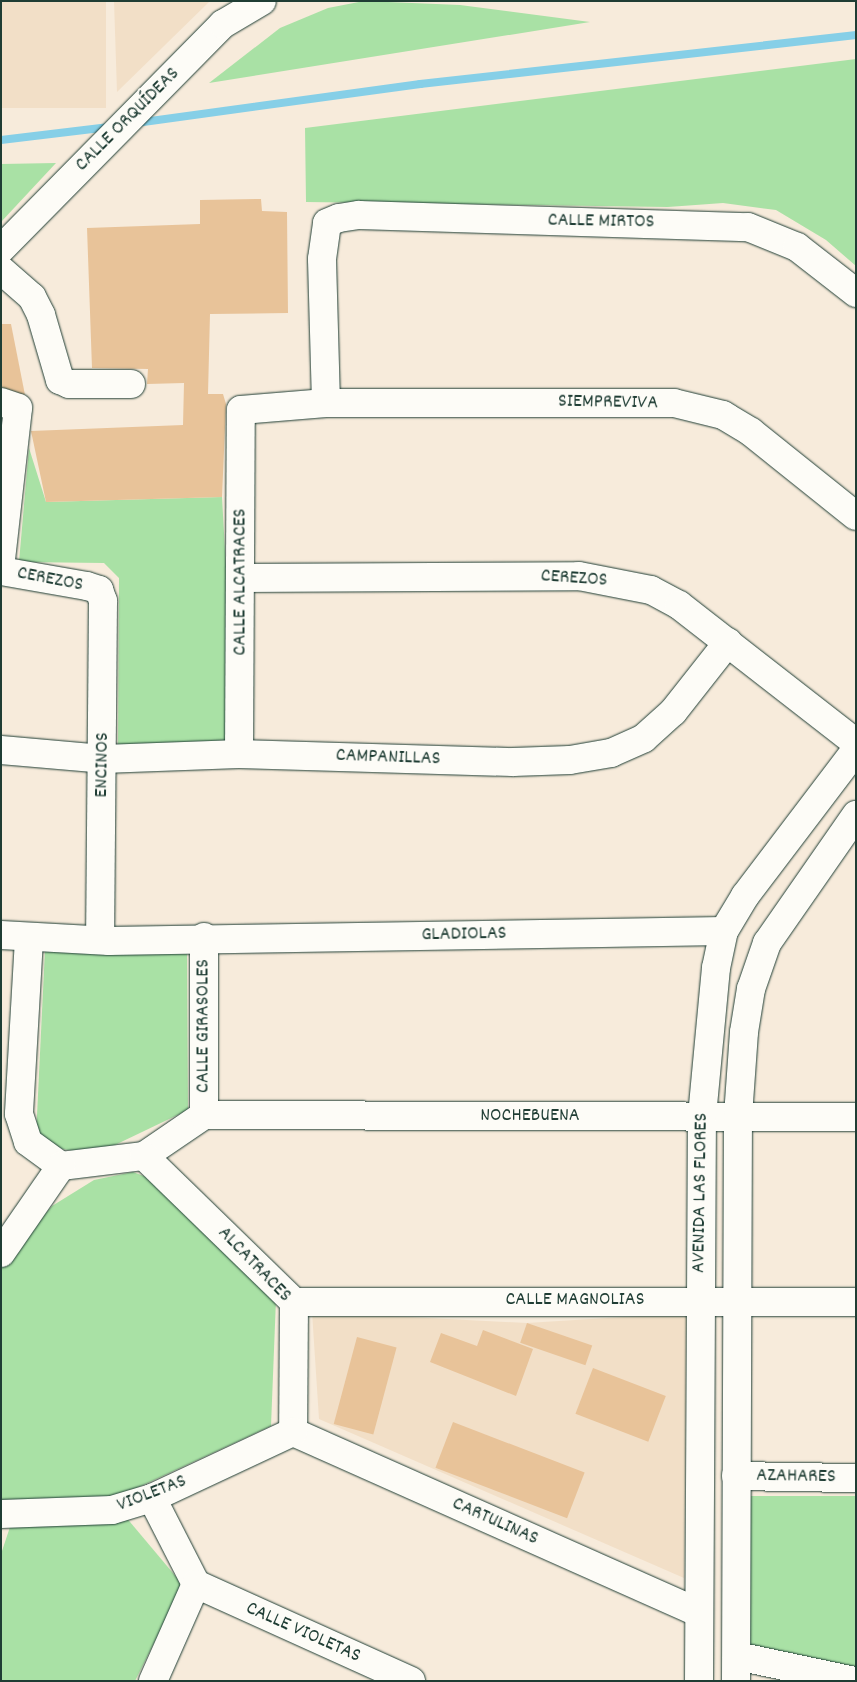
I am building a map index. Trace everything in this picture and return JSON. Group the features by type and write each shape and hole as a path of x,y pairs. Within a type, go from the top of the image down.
{"street":[{"name":"CALLE ORQUÍDEAS","path":"1,249 223,24 262,1"},
{"name":"CALLE MIRTOS","path":"326,403 322,259 327,223 359,215 748,227 797,247 856,293"},
{"path":"1,270 32,297 42,315 60,380 69,384 131,384"},
{"name":"SIEMPREVIVA","path":"241,410 326,403 632,402 697,408 723,415 751,432 856,516"},
{"path":"1,559 10,405"},
{"name":"CALLE ALCATRACES","path":"239,754 241,410"},
{"name":"CEREZOS","path":"1,571 99,590"},
{"name":"CEREZOS","path":"241,578 579,576 651,590 679,605 856,743"},
{"name":"ENCINOS","path":"99,590 105,618 100,940"},
{"name":"CAMPANILLAS","path":"1,750 103,758 239,754 513,762 570,760 611,753 644,738 673,712 728,642"},
{"name":"AVENIDA LAS FLORES","path":"699,1681 702,1116 716,968 724,931 750,890 856,750"},
{"name":"AVENIDA LAS FLORES","path":"736,1668 738,1116 746,1016 751,989 767,943 856,815"},
{"name":"GLADIOLAS","path":"29,938 100,940 724,931"},
{"path":"1,935 29,938 10,1113 28,1142 60,1166 144,1156 204,1115"},
{"name":"CALLE GIRASOLES","path":"204,937 204,1115"},
{"name":"NOCHEBUENA","path":"204,1115 856,1117"},
{"name":"ALCATRACES","path":"144,1156 294,1302 292,1432"},
{"path":"1,1253 60,1166"},
{"name":"CALLE MAGNOLIAS","path":"294,1302 700,1299 856,1302"},
{"name":"CARTULINAS","path":"292,1432 698,1612"},
{"name":"VIOLETAS","path":"1,1514 112,1510 152,1498 292,1432"},
{"name":"AZAHARES","path":"736,1476 856,1478"},
{"path":"152,1498 196,1584 153,1681"},
{"name":"CALLE VIOLETAS","path":"196,1584 411,1681"},
{"path":"736,1668 856,1681"}],"shaded area":[{"path":"1,1 106,1 106,108 1,108"},
{"path":"114,1 210,1 117,92"},
{"path":"312,1312 527,1323 687,1313 684,1578 319,1419"}],"green space":[{"path":"364,1 460,5 590,22 209,83 280,28 328,8"},
{"path":"856,59 856,266 826,240 776,210 723,203 668,207 306,202 305,128"},
{"path":"56,163 1,222 1,164"},
{"path":"29,448 46,502 222,497 227,587 226,750 118,750 119,578 104,563 19,562"},
{"path":"45,950 187,954 188,1110 94,1155 47,1146 36,1136"},
{"path":"133,1172 149,1178 276,1299 271,1426 115,1498 1,1502 1,1264 52,1206 94,1180"},
{"path":"747,1496 856,1496 856,1670 747,1670"},
{"path":"125,1516 183,1585 135,1681 1,1681 1,1554 10,1527"}],"building":[{"path":"261,199 262,211 287,212 288,313 210,314 208,394 223,394 226,404 222,497 46,502 31,431 183,425 184,383 147,384 148,369 92,368 87,228 200,224 200,200"},
{"path":"1,324 11,324 25,395 1,387"},
{"path":"527,1323 592,1345 585,1365 520,1343"},
{"path":"483,1330 533,1349 516,1396 430,1362 441,1333 477,1346"},
{"path":"357,1337 397,1348 373,1435 334,1424"},
{"path":"593,1368 666,1396 648,1442 575,1414"},
{"path":"453,1422 585,1473 567,1518 435,1468"}],"waterway":[{"path":"136,123 420,84 856,35"},
{"path":"1,140 109,127"}]}
